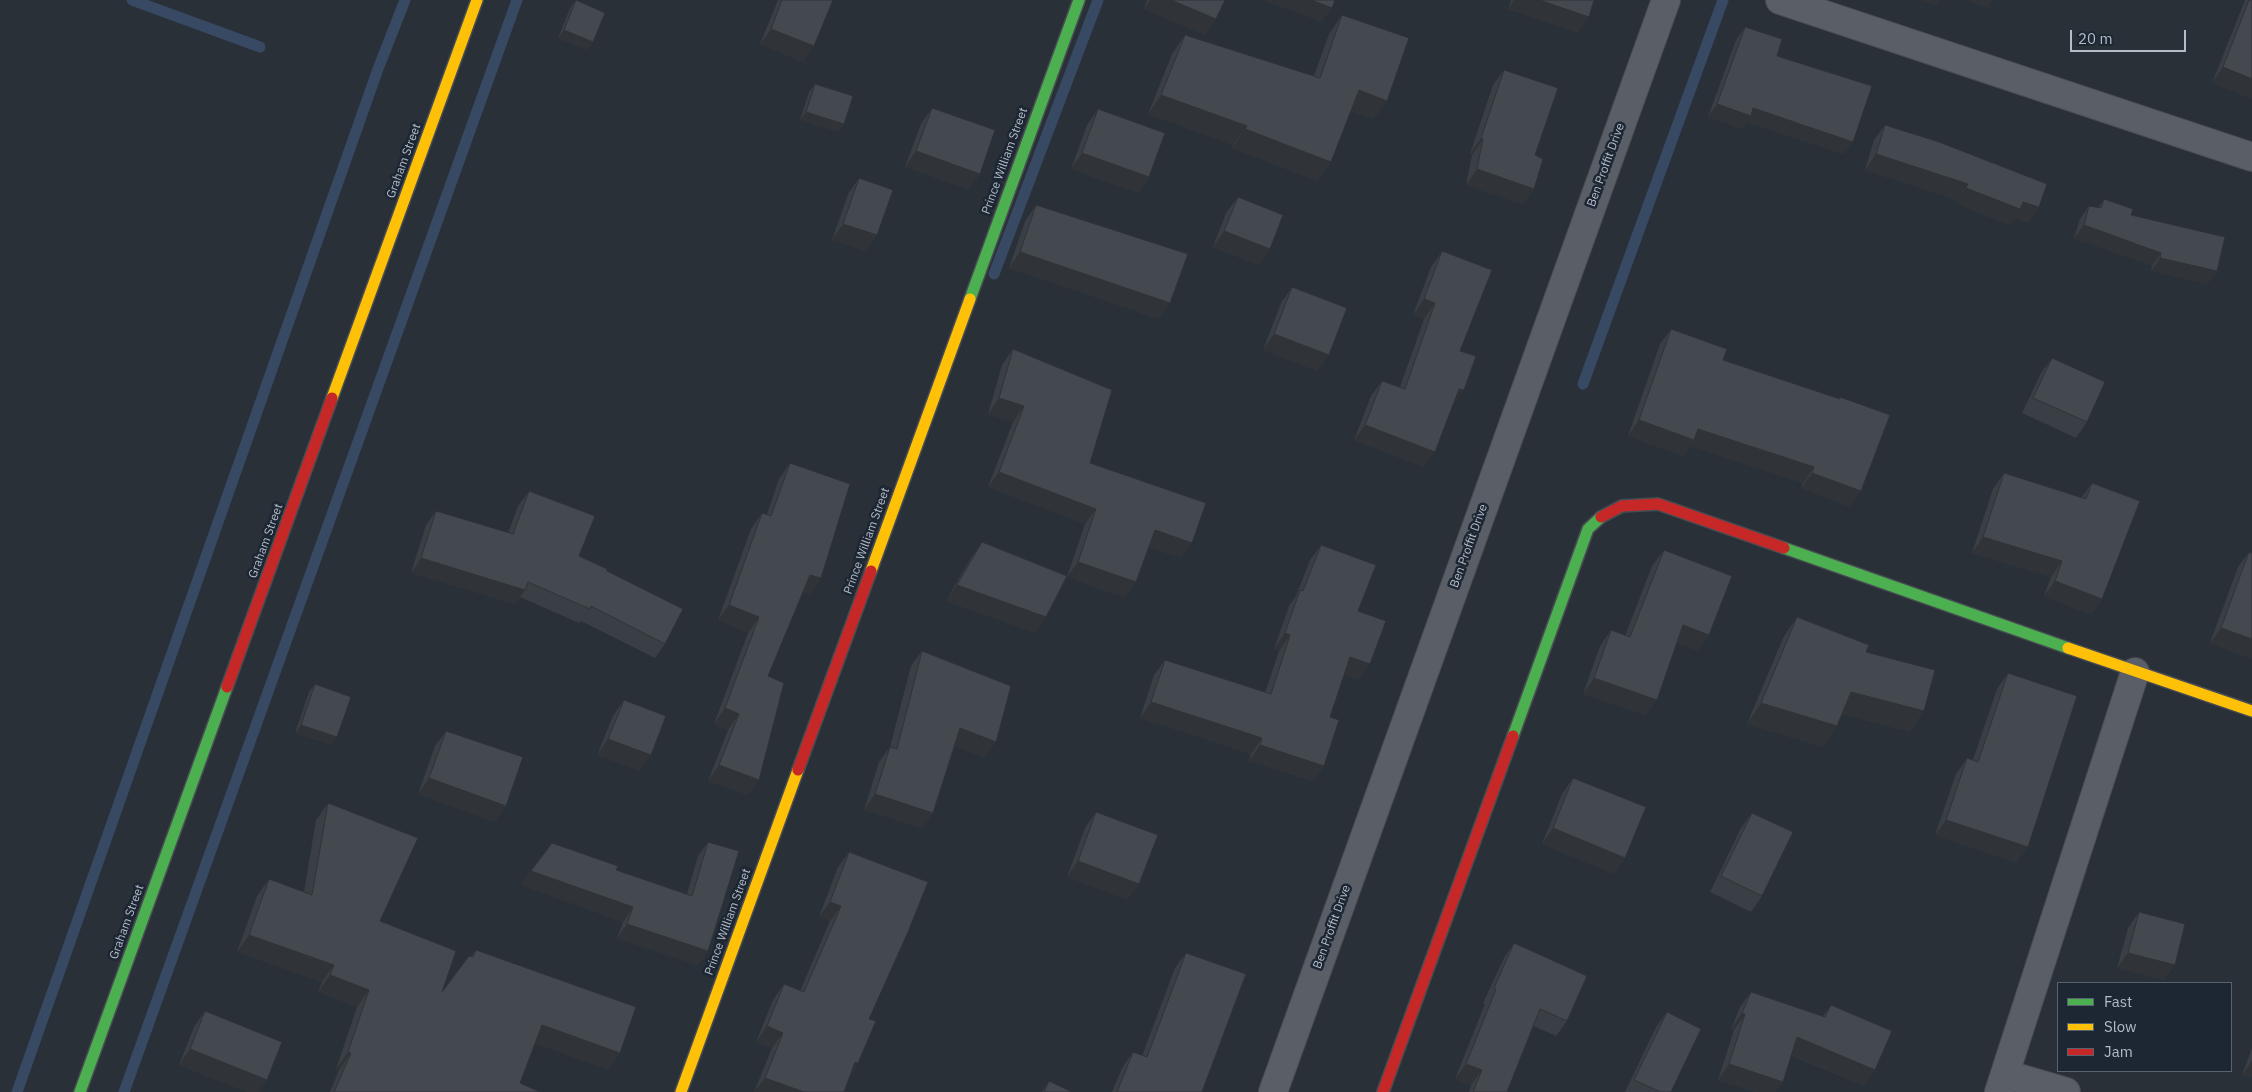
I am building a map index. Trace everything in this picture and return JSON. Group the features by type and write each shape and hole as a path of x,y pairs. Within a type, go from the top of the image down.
{"street":[{"name":"Graham Street","path":"80,1092 477,0"},
{"name":"Prince William Street","path":"681,1092 1079,0"},
{"name":"Ben Proffit Drive","path":"1272,1092 1666,0"},
{"path":"1780,0 2252,157"},
{"path":"1383,1092 1588,528 1603,515 1622,506 1658,504 2135,672 2252,711"},
{"path":"2066,1092 2002,1083 2135,672"}],"building":[{"path":"576,0 605,13 593,42 564,30"},
{"path":"782,0 833,0 814,46 771,29"},
{"path":"1171,0 1225,0 1216,19"},
{"path":"1311,0 1335,0 1332,8"},
{"path":"1539,0 1594,0 1589,17"},
{"path":"2249,0 2252,0 2252,79 2223,67"},
{"path":"1342,15 1409,38 1387,101 1359,90 1331,162 1245,129 1247,126 1161,95 1185,35 1320,78"},
{"path":"1745,27 1782,39 1777,56 1872,86 1853,142 1753,108 1751,116 1717,104"},
{"path":"1504,70 1558,88 1535,155 1543,159 1534,189 1477,169 1483,139 1481,138"},
{"path":"815,84 853,96 844,124 806,112"},
{"path":"932,108 995,130 980,174 916,151"},
{"path":"1098,109 1165,133 1149,177 1082,153"},
{"path":"1885,125 1939,142 2047,184 2039,207 2023,202 2020,209 1966,188 1968,184 1876,154"},
{"path":"859,178 893,190 877,235 843,224"},
{"path":"1238,197 1283,215 1270,249 1224,231"},
{"path":"2104,199 2133,209 2131,215 2225,237 2217,271 2160,258 2161,253 2084,225 2089,206 2101,208"},
{"path":"1036,205 1188,254 1170,303 1020,252"},
{"path":"1442,251 1492,270 1460,351 1476,356 1464,390 1459,389 1435,452 1365,425 1382,381 1405,389 1435,303 1424,299"},
{"path":"1292,287 1347,308 1329,355 1274,334"},
{"path":"1671,329 1727,349 1723,360 1890,415 1861,491 1812,473 1814,467 1698,429 1694,440 1639,420"},
{"path":"1013,349 1112,390 1090,463 1206,503 1192,543 1155,530 1136,582 1078,562 1096,509 999,472 1024,406 999,398"},
{"path":"2052,358 2105,382 2087,422 2033,398"},
{"path":"790,463 850,484 821,578 810,575 768,676 784,683 759,780 719,765 739,714 725,708 759,617 729,605 762,513 771,516"},
{"path":"2004,473 2086,499 2092,483 2140,501 2102,599 2055,581 2062,561 1983,537"},
{"path":"529,491 595,516 579,556 683,609 665,644 591,606 590,609 528,582 525,590 421,558 436,511 513,534"},
{"path":"982,542 1067,576 1046,617 957,585"},
{"path":"1321,545 1376,565 1358,611 1386,621 1370,664 1350,657 1330,717 1339,720 1324,766 1260,745 1262,738 1151,702 1165,660 1271,694 1290,635 1285,633 1300,590 1303,591"},
{"path":"1664,550 1732,576 1709,635 1683,625 1657,700 1594,678 1611,630 1630,637"},
{"path":"2249,552 2252,553 2252,639 2221,628"},
{"path":"1797,617 1869,645 1866,652 1935,670 1924,711 1851,692 1837,726 1761,703"},
{"path":"922,651 1011,686 996,742 960,728 933,813 875,794 890,747 897,749"},
{"path":"2008,673 2077,696 2028,847 1946,820 1967,758 1978,762"},
{"path":"315,684 351,697 337,737 301,725"},
{"path":"624,700 666,716 651,755 608,739"},
{"path":"446,731 523,757 506,806 429,778"},
{"path":"1573,778 1646,807 1625,858 1553,828"},
{"path":"328,803 418,838 380,921 456,951 442,992 469,956 473,957 476,950 636,1007 620,1053 542,1025 520,1083 540,1092 334,1092 351,1053 348,1052 369,990 330,975 334,965 249,935 269,879 312,895"},
{"path":"1096,812 1158,835 1139,884 1078,861"},
{"path":"1752,813 1793,832 1762,896 1721,876"},
{"path":"708,842 739,851 708,951 627,924 633,907 531,871 552,843 618,866 616,870 692,896"},
{"path":"849,852 928,882 869,1019 876,1021 858,1063 855,1062 844,1092 804,1092 765,1078 783,1033 767,1026 784,984 804,992 841,906 830,902"},
{"path":"2139,912 2185,924 2175,965 2128,953"},
{"path":"1514,943 1587,976 1567,1021 1540,1009 1507,1092 1473,1092 1482,1070 1466,1064 1496,989 1494,988"},
{"path":"1186,953 1246,974 1202,1092 1117,1092 1133,1052 1147,1057"},
{"path":"1751,992 1825,1017 1831,1005 1892,1031 1875,1070 1797,1037 1783,1082 1729,1064 1745,1014 1742,1013"},
{"path":"205,1011 282,1042 267,1080 190,1049"},
{"path":"1667,1012 1701,1029 1671,1092 1661,1092 1634,1080"},
{"path":"1049,1081 1072,1092 1044,1092"}],"waterway":[{"path":"132,0 260,47"},
{"path":"17,1092 378,69 405,0"},
{"path":"124,1092 517,0"},
{"path":"994,274 1098,0"},
{"path":"1583,384 1723,0"}],"traffic: fast":[{"path":"970,299 1079,0"},
{"path":"1513,736 1588,529 1601,517"},
{"path":"1784,548 2068,648"},
{"path":"80,1092 227,687"}],"traffic: slow":[{"path":"332,398 477,0"},
{"path":"871,571 970,299"},
{"path":"2068,648 2252,711"},
{"path":"681,1092 798,770"}],"traffic: jam":[{"path":"227,687 332,398"},
{"path":"1601,517 1622,506 1658,504 1784,548"},
{"path":"798,770 871,571"},
{"path":"1383,1092 1513,736"}]}
